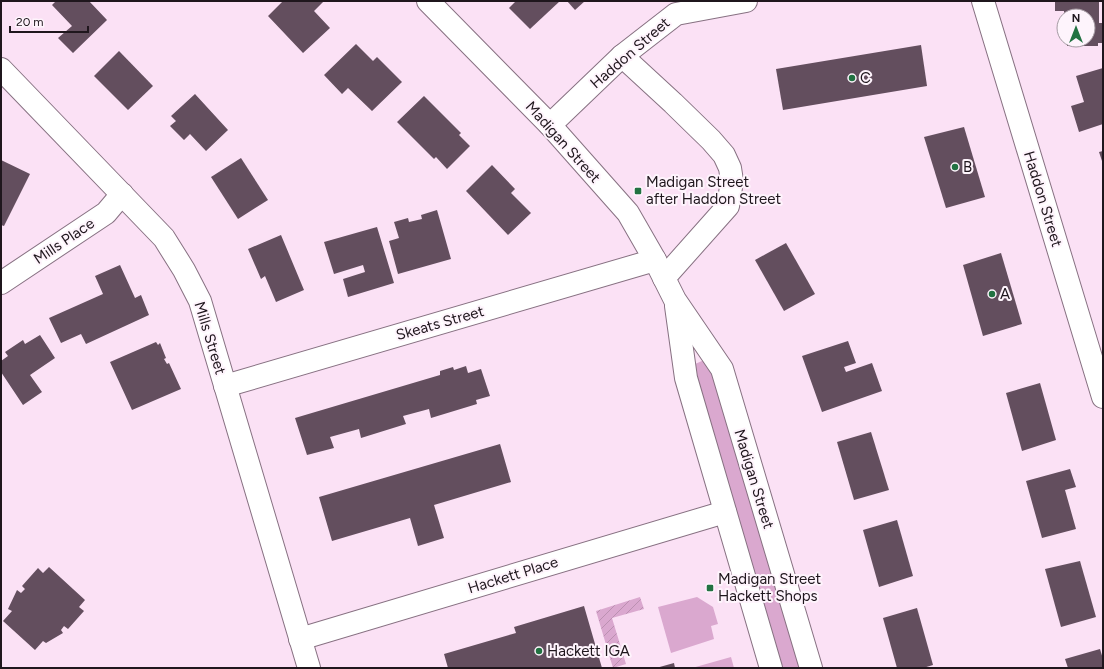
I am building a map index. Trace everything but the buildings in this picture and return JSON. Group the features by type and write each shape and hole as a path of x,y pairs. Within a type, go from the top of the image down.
{"street":[{"name":"Madigan Street","path":"428,1 550,125 628,213 660,269 675,300 722,369 811,668"},
{"name":"Haddon Street","path":"550,125 622,56 676,14 746,1"},
{"name":"Haddon Street","path":"983,1 1103,397"},
{"path":"622,56 711,140 724,155 730,168 732,181 728,206 660,269"},
{"name":"Mills Street","path":"1,70 164,238 184,270 200,301 309,668"},
{"name":"Mills Place","path":"1,283 106,213 122,194"},
{"name":"Skeats Street","path":"225,386 660,269"},
{"name":"Madigan Street","path":"675,300 686,378 771,668"},
{"name":"Hackett Place","path":"300,639 725,512"}],"shaded area":[{"path":"704,360 710,370 736,434 801,668 783,668 693,365"},
{"path":"640,597 644,609 612,618 626,664 613,668 596,611"},
{"path":"697,597 713,607 718,624 711,626 714,639 671,653 658,607"},
{"path":"731,657 734,668 692,668"}],"place":[{"name":"C","path":"852,78"},
{"name":"B","path":"955,167"},
{"name":"Madigan Street after Haddon Street","path":"638,191"},
{"name":"A","path":"992,294"},
{"name":"Madigan Street Hackett Shops","path":"710,588"},
{"name":"Hackett IGA","path":"539,651"}]}
